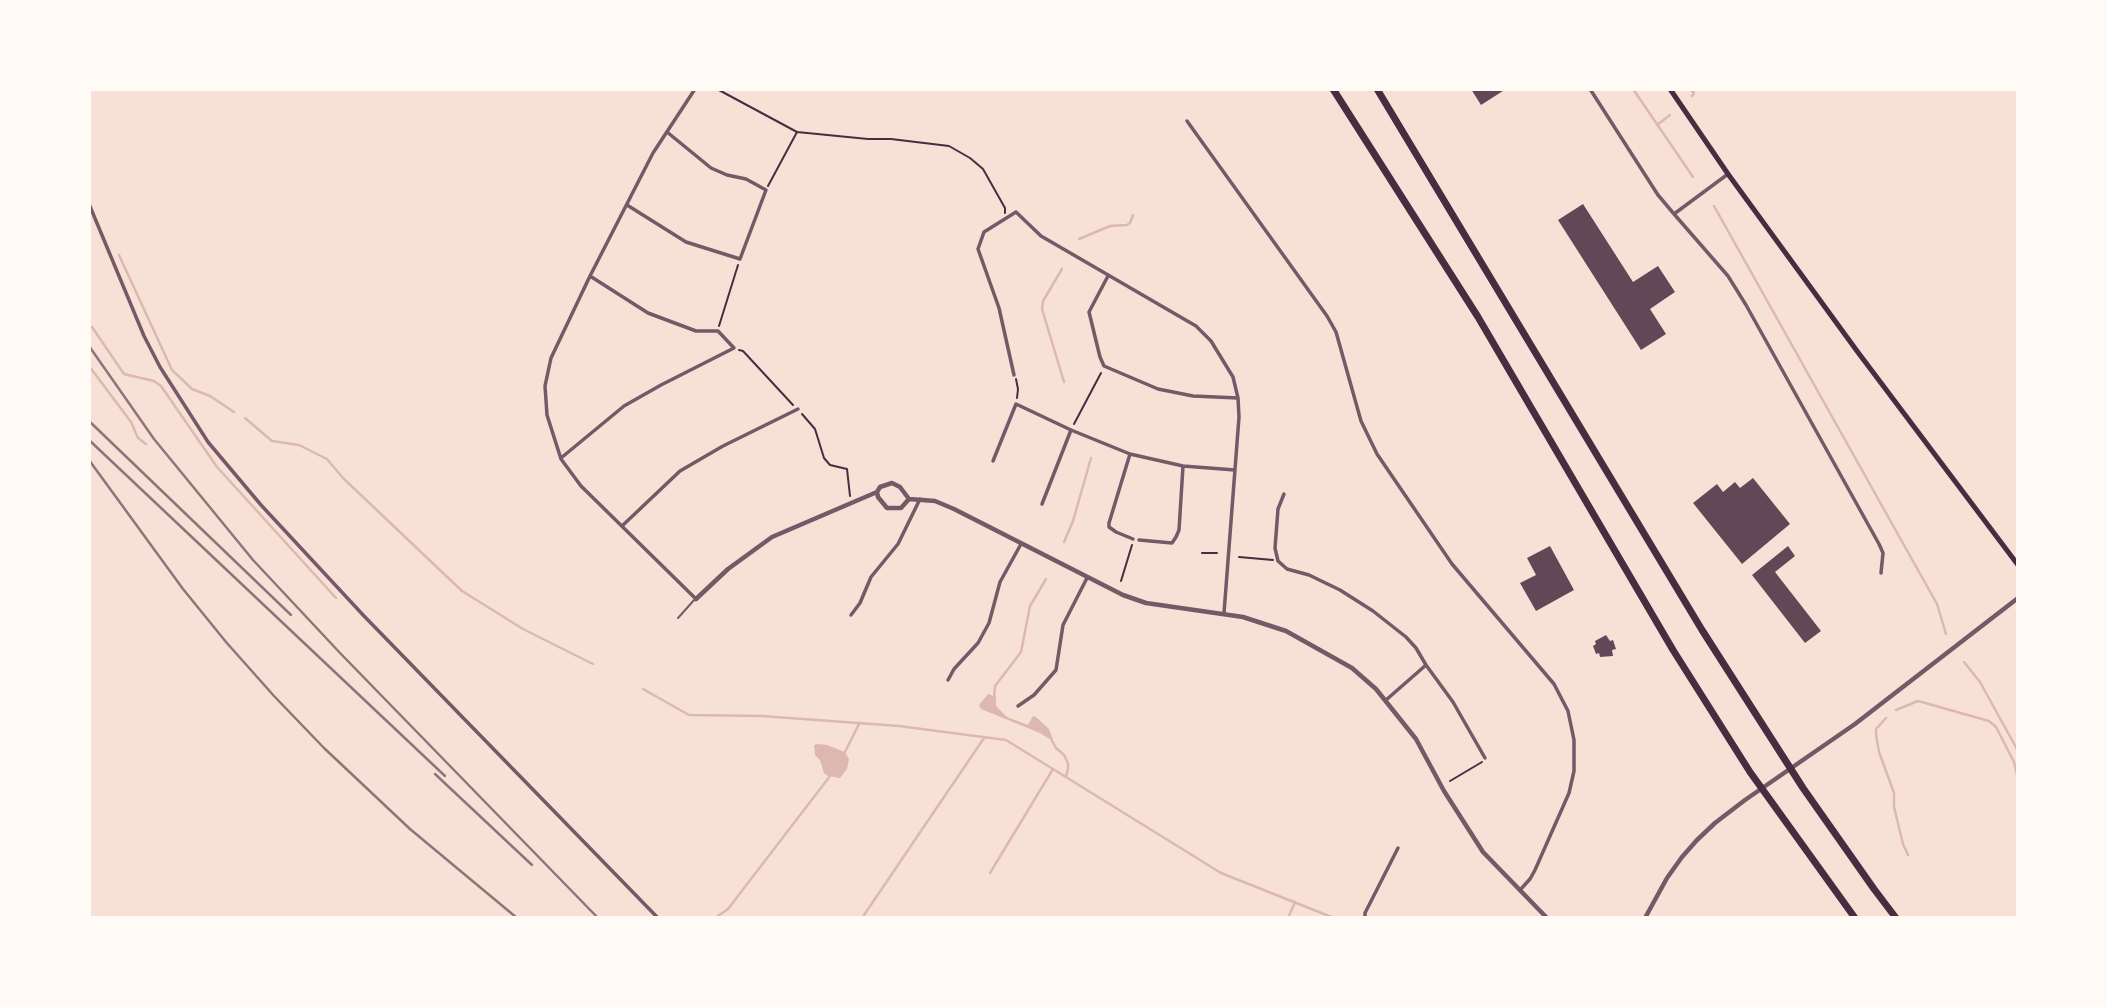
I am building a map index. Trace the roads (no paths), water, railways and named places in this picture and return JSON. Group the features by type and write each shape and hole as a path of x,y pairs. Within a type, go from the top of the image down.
{"highway":[{"path":"1333,89 1478,317 1673,650 1750,772 1855,918"},
{"path":"1377,89 1702,630 1778,751 1896,918"}],"main road":[{"path":"1670,89 1728,174 1857,351 2018,565"}],"street":[{"path":"695,89 653,153 551,358 545,386 547,415 561,458 581,486 696,599 728,569 772,537 877,492 880,487 891,482 901,487 909,499"},
{"path":"1590,89 1658,195 1728,276 1746,305 1879,544 1883,553 1881,573"},
{"path":"1187,121 1327,316 1336,332 1361,421 1377,454 1452,564 1554,684 1567,711 1574,740 1574,771 1569,793 1535,870 1520,890"},
{"path":"628,205 686,242 740,259 766,190 746,179 727,176 711,168 667,132"},
{"path":"1674,214 1728,174"},
{"path":"89,204 155,356 208,442 261,505 364,616 659,918"},
{"path":"1014,375 999,308 978,249 984,232 1016,212 1041,236 1196,326 1210,341 1233,377 1239,417 1224,613"},
{"path":"561,458 624,406 734,348 718,331 696,331 649,313 590,276"},
{"path":"1108,276 1088,312 1104,366 1158,389 1193,396 1238,398"},
{"path":"993,461 1016,404 1130,454 1183,466 1235,470"},
{"path":"622,526 680,471 723,446 798,409"},
{"path":"1042,504 1071,430"},
{"path":"1130,454 1109,527 1133,539"},
{"path":"1139,540 1172,543 1176,537 1179,530 1183,466"},
{"path":"877,492 884,505 891,509 901,508 909,499 935,501 1123,595 1146,603 1243,617 1286,631 1327,652 1352,668 1386,700 1416,739 1474,841 1547,918"},
{"path":"1284,494 1278,509 1275,548 1278,561 1287,569 1309,575 1340,590 1373,611 1411,642 1453,702 1485,758"},
{"path":"851,615 860,603 871,577 898,544 920,499"},
{"path":"948,680 954,669 978,643 989,623 1000,582 1021,544"},
{"path":"1018,706 1034,695 1056,670 1063,625 1087,578"},
{"path":"1645,918 1682,857 1716,823 1855,724 2018,598"},
{"path":"1386,700 1426,665"},
{"path":"1366,918 1365,913 1398,848"}],"lane":[{"path":"678,618 696,599"}],"waterway":[{"path":"1633,89 1693,177"},
{"path":"1690,89 1694,93 1692,96"},
{"path":"1657,125 1670,115"},
{"path":"1714,206 1937,604 1946,634"},
{"path":"1079,239 1110,226 1127,225 1133,215"},
{"path":"119,255 172,370 192,389 210,396 234,412"},
{"path":"1062,269 1043,301 1042,309 1064,382"},
{"path":"92,327 124,374 154,381 161,386 217,467 336,598"},
{"path":"89,366 131,422 138,438 146,444"},
{"path":"245,418 272,441 299,445 327,459 343,478 462,591 523,629 593,664"},
{"path":"1064,542 1073,521 1091,458"},
{"path":"994,698 995,686 1021,652 1030,606 1046,579"},
{"path":"1964,662 1980,682 2018,751"},
{"path":"643,689 689,715 762,716 899,726 1006,740 1221,873 1334,918"},
{"path":"1896,710 1918,701 1989,721 1996,727 2014,762 2018,779"},
{"path":"1886,718 1876,729 1876,735 1879,752 1894,793 1894,807 1908,855"},
{"path":"845,752 859,724"},
{"path":"1050,737 1068,763 1066,776"},
{"path":"862,918 984,738"},
{"path":"990,873 1053,769"},
{"path":"715,918 728,909 830,776"},
{"path":"1288,918 1295,902"}],"railway":[{"path":"89,346 154,439 253,560 598,918"},
{"path":"89,421 291,615"},
{"path":"89,440 445,776"},
{"path":"89,460 183,589 274,696 324,748 410,829 517,918"},
{"path":"435,774 532,865"}]}
